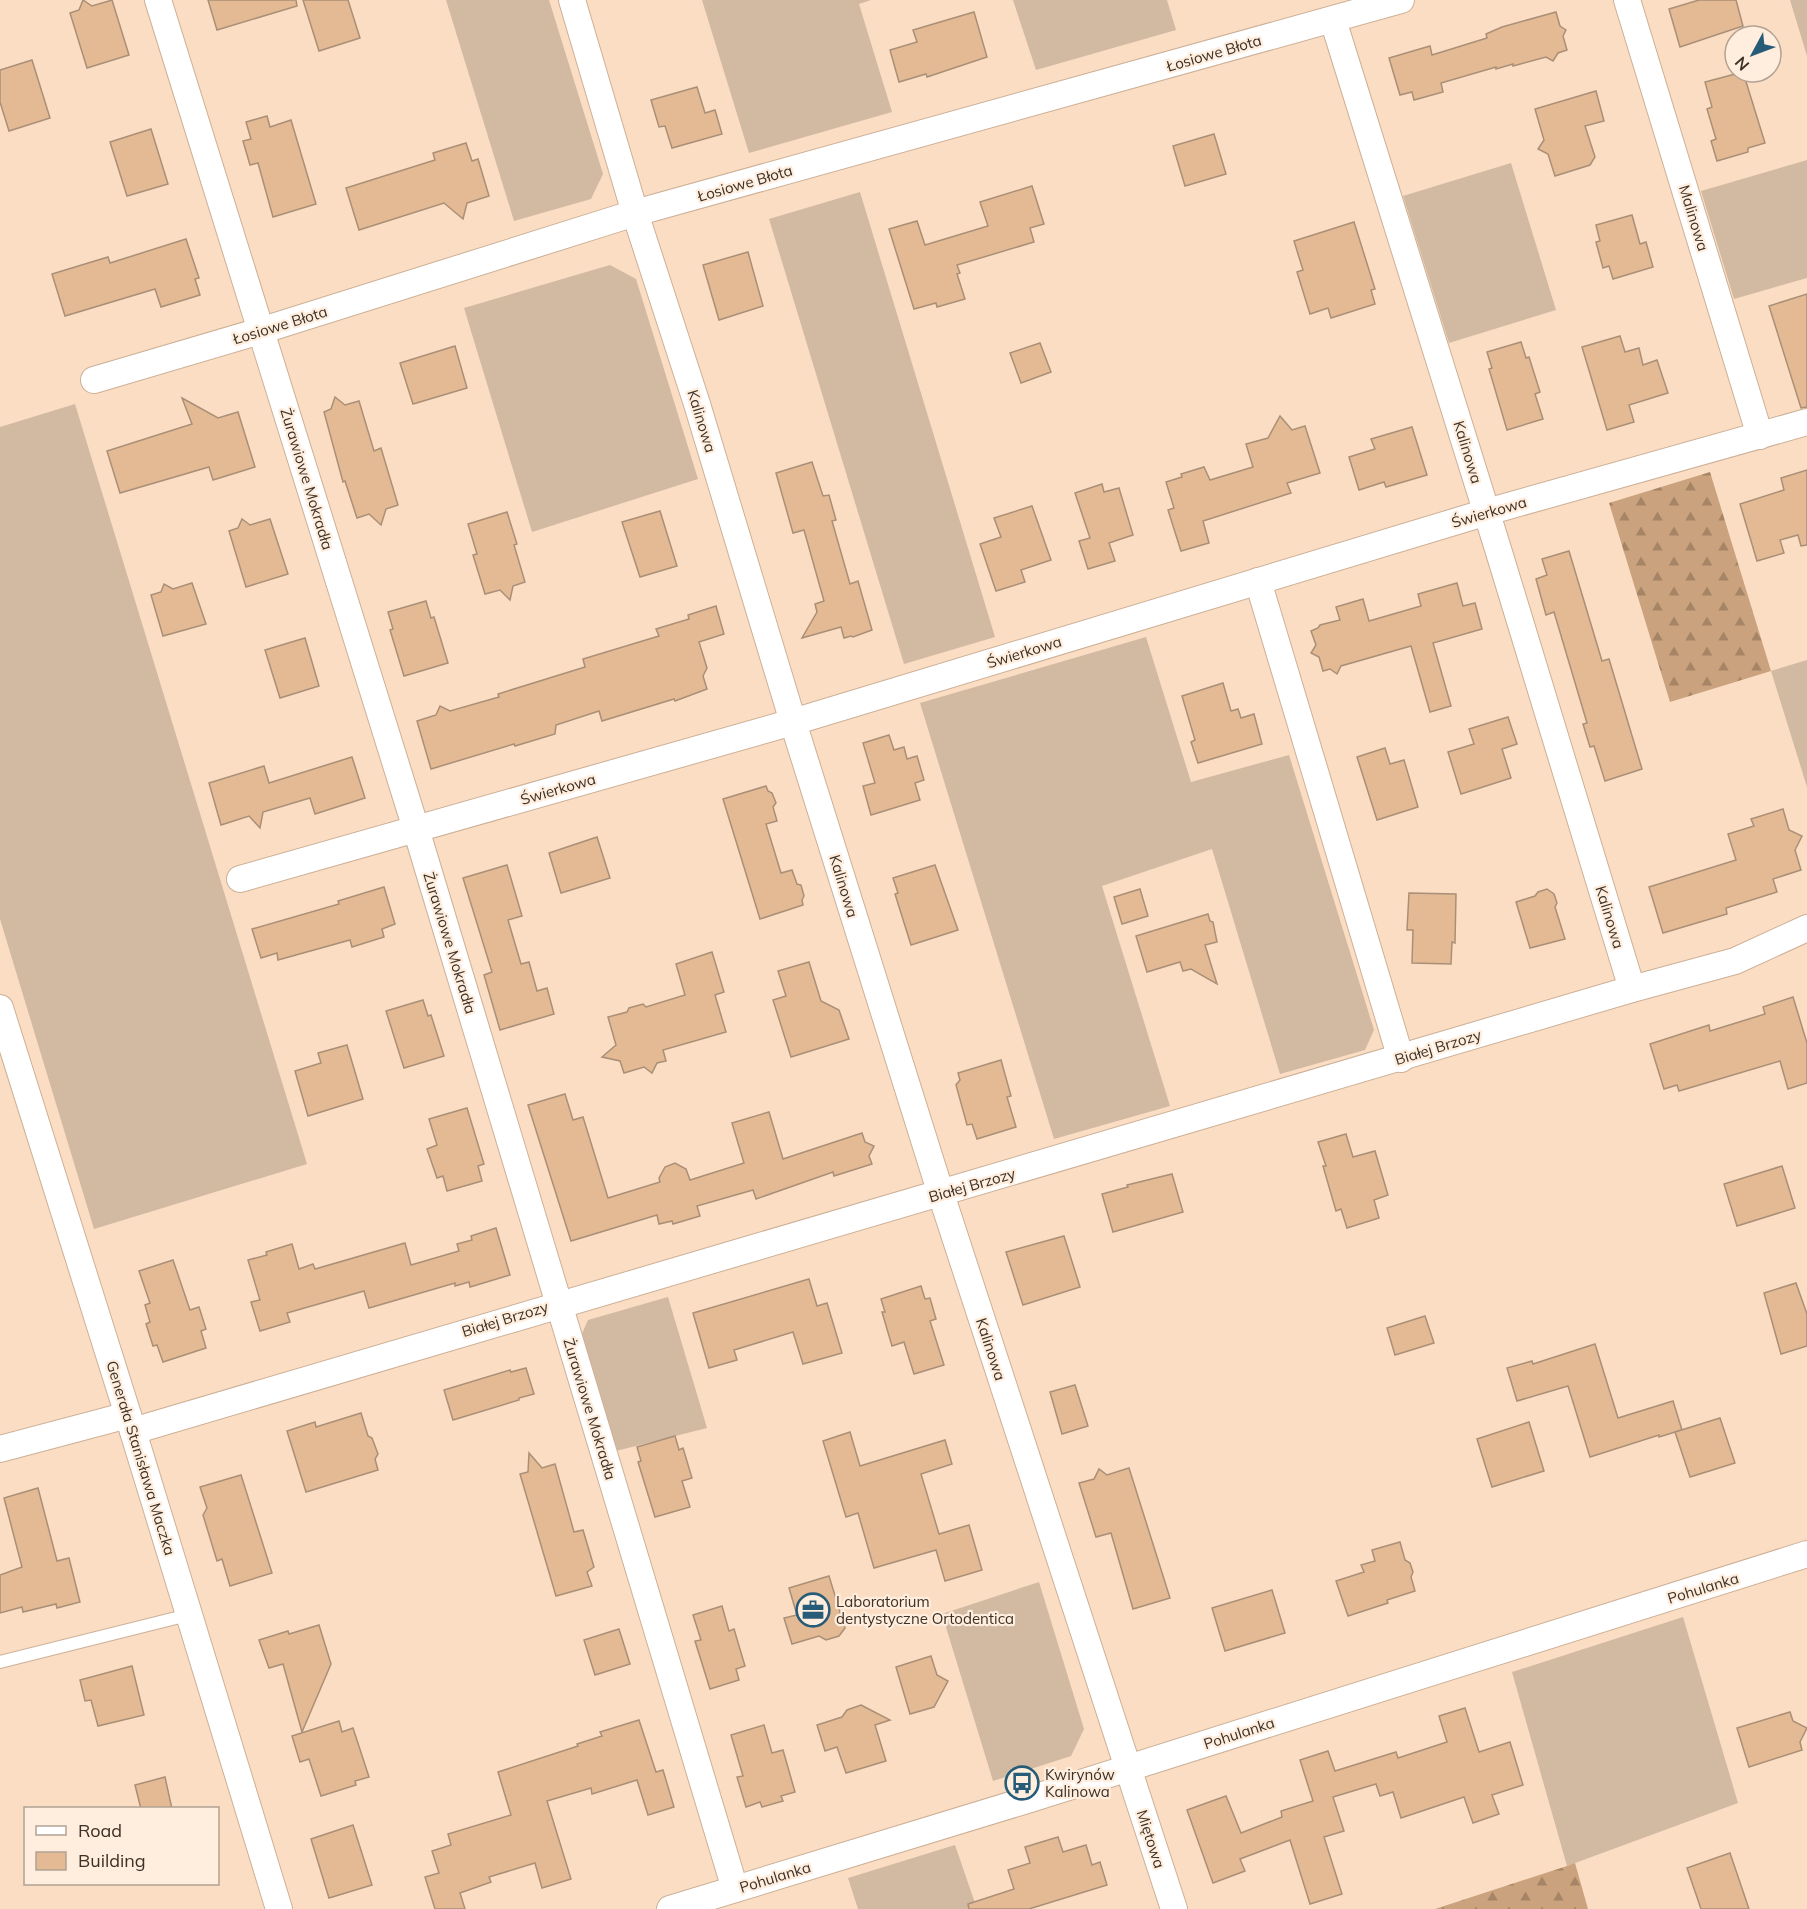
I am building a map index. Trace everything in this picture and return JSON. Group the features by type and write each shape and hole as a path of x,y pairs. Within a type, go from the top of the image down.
{"street":[{"name":"Żurawiowe Mokradła","path":"158,0 416,829 735,1889"},
{"name":"Kalinowa","path":"572,0 635,213 697,404 792,722 941,1194 1127,1769"},
{"name":"Łosiowe Błota","path":"94,380 260,332 635,213 1401,0"},
{"name":"Malinowa","path":"1628,0 1760,436"},
{"name":"Kalinowa","path":"1333,20 1487,512 1632,989"},
{"name":"Świerkowa","path":"240,879 792,722 1487,512 1807,422"},
{"path":"1258,581 1401,1059"},
{"name":"Białej Brzozy","path":"0,1449 130,1423 941,1194 1632,989 1735,961 1807,928"},
{"name":"Generała Stanisława Maczka","path":"0,1008 279,1909"},
{"name":"Pohulanka","path":"670,1909 1127,1769 1807,1554"},
{"name":"Miętowa","path":"1127,1769 1174,1909"}],"lane":[{"path":"0,1662 189,1614"}],"shaded area":[{"path":"446,0 549,0 603,174 591,199 514,221"},
{"path":"702,0 871,0 859,4 892,112 749,153"},
{"path":"1013,0 1167,0 1176,30 1036,70"},
{"path":"1790,0 1807,0 1807,56"},
{"path":"1807,160 1807,278 1734,299 1701,191"},
{"path":"1511,163 1556,310 1449,343 1403,196"},
{"path":"860,192 995,637 904,664 769,219"},
{"path":"610,265 636,279 698,479 532,532 464,308"},
{"path":"75,404 307,1164 94,1229 0,919 0,427"},
{"path":"1146,637 1191,782 1289,755 1374,1030 1365,1050 1280,1074 1212,849 1102,886 1170,1106 1054,1139 920,703"},
{"path":"1807,660 1807,787 1771,671"},
{"path":"668,1297 707,1428 616,1451 581,1336 588,1320"},
{"path":"1039,1582 1084,1729 1071,1756 993,1781 942,1614"},
{"path":"1683,1617 1738,1803 1567,1866 1512,1672"},
{"path":"955,1845 977,1909 858,1909 848,1878"}],"green space":[{"path":"1710,472 1771,671 1670,702 1609,503"},
{"path":"1575,1863 1588,1909 1435,1909 1567,1866"}],"building":[{"path":"83,0 92,6 112,0 129,55 87,68 70,13 79,10"},
{"path":"208,0 296,0 297,6 217,30"},
{"path":"303,0 348,0 360,38 319,51"},
{"path":"1699,0 1736,0 1742,24 1723,24 1723,33 1680,47 1669,9"},
{"path":"974,12 987,57 927,77 926,74 899,82 890,50 917,42 913,30"},
{"path":"1556,12 1560,26 1566,30 1563,36 1567,50 1558,53 1553,61 1546,57 1513,66 1513,64 1496,69 1496,67 1441,83 1443,92 1414,100 1412,92 1400,95 1389,58 1430,46 1432,55 1487,38 1486,34 1502,27"},
{"path":"32,60 50,118 9,131 0,102 0,70"},
{"path":"1723,77 1723,84 1747,84 1765,143 1748,148 1748,152 1717,161 1711,141 1716,139 1707,109 1712,107 1705,82"},
{"path":"697,87 705,113 715,110 722,134 672,148 665,126 659,127 651,100"},
{"path":"1596,91 1604,121 1585,126 1595,157 1590,165 1555,176 1548,154 1538,149 1544,140 1535,109"},
{"path":"267,116 270,127 291,120 316,204 273,217 258,163 250,165 243,141 251,139 246,122"},
{"path":"151,129 168,184 127,196 110,142"},
{"path":"1214,134 1226,174 1185,186 1173,146"},
{"path":"466,143 472,161 478,159 489,196 467,203 463,219 444,203 359,230 346,188 435,160 433,153"},
{"path":"1032,186 1044,224 1030,228 1034,242 957,265 960,273 957,274 965,299 937,307 936,303 914,309 889,229 917,221 925,245 988,226 980,202"},
{"path":"1632,215 1640,244 1646,242 1653,267 1613,279 1609,266 1603,268 1596,242 1600,241 1596,225"},
{"path":"1354,222 1375,289 1371,290 1375,304 1331,318 1328,308 1310,314 1297,272 1303,270 1294,241"},
{"path":"186,239 199,278 195,279 200,295 161,307 155,289 65,316 52,274 108,257 110,263"},
{"path":"748,252 763,306 719,320 703,265"},
{"path":"1807,294 1807,407 1801,408 1769,306"},
{"path":"1620,336 1625,352 1639,348 1643,365 1657,360 1668,393 1629,405 1634,422 1607,430 1582,347"},
{"path":"1521,342 1526,358 1529,357 1540,392 1535,394 1543,419 1507,430 1489,369 1492,368 1487,352"},
{"path":"1040,343 1051,372 1021,383 1010,353"},
{"path":"455,346 467,388 413,404 400,363"},
{"path":"335,397 345,405 359,401 374,451 381,448 398,505 386,509 381,525 369,514 357,518 345,481 343,482 324,412 331,409"},
{"path":"182,398 218,418 238,412 255,467 213,480 209,467 120,493 107,451 192,424"},
{"path":"1280,416 1292,430 1305,426 1320,473 1287,483 1291,493 1203,521 1209,543 1181,551 1168,510 1174,508 1166,482 1182,477 1181,474 1204,467 1210,480 1253,467 1246,444 1268,438"},
{"path":"1412,427 1427,475 1386,487 1384,482 1359,490 1349,457 1375,449 1371,439"},
{"path":"812,462 823,496 829,495 836,520 832,521 850,584 858,581 872,630 853,637 844,638 841,627 802,638 817,612 815,604 824,601 804,530 793,533 776,473"},
{"path":"1807,470 1807,545 1801,546 1798,535 1780,540 1784,553 1757,561 1740,504 1784,490 1781,478"},
{"path":"1102,484 1104,492 1119,488 1133,535 1109,543 1115,561 1088,569 1079,541 1090,538 1075,493"},
{"path":"1032,506 1051,560 1021,570 1025,582 996,591 980,544 1001,537 994,518"},
{"path":"660,511 677,566 640,577 622,522"},
{"path":"507,512 525,582 513,586 510,600 500,590 485,594 473,555 477,554 468,524"},
{"path":"242,519 250,525 270,519 288,574 246,587 229,531 238,528"},
{"path":"1569,551 1602,661 1609,659 1642,769 1605,781 1594,746 1590,747 1583,724 1587,723 1554,612 1546,615 1536,579 1547,575 1542,559"},
{"path":"192,583 206,624 163,636 151,595 161,592 164,584 173,589"},
{"path":"1457,583 1463,606 1475,603 1482,629 1433,643 1451,706 1430,712 1411,646 1341,666 1337,674 1330,669 1323,671 1319,657 1311,653 1316,645 1311,631 1320,625 1340,620 1336,607 1363,599 1369,621 1421,606 1418,594"},
{"path":"426,601 431,618 434,617 448,663 404,676 390,630 393,629 388,612"},
{"path":"716,606 724,634 699,642 707,668 703,676 707,689 675,701 674,699 602,721 599,711 556,725 555,734 431,769 417,721 436,715 440,706 450,711 499,697 498,694 585,667 583,659 659,636 656,629 689,619 688,615"},
{"path":"305,638 319,686 280,698 265,650"},
{"path":"1223,683 1231,711 1238,709 1241,718 1254,714 1262,744 1198,763 1191,742 1195,740 1182,696"},
{"path":"1508,717 1517,744 1502,749 1511,778 1461,794 1448,752 1474,744 1469,729"},
{"path":"889,735 894,750 904,747 907,759 917,756 924,780 915,783 920,800 871,815 863,786 875,783 863,743"},
{"path":"1385,748 1390,764 1404,760 1418,807 1377,820 1357,757"},
{"path":"352,757 365,798 315,814 310,798 263,812 260,828 249,816 221,825 209,783 264,766 269,783"},
{"path":"766,786 776,803 773,807 777,821 766,824 781,873 792,870 797,884 801,885 804,896 803,905 760,919 723,799"},
{"path":"1783,809 1789,830 1802,836 1795,850 1801,870 1773,879 1777,892 1726,908 1727,914 1663,933 1649,887 1736,860 1728,834 1754,826 1751,819"},
{"path":"597,837 610,878 561,893 549,853"},
{"path":"507,865 522,916 508,920 521,964 529,962 537,991 547,988 554,1014 500,1030 484,975 492,972 463,878"},
{"path":"935,865 958,930 911,945 895,894 898,893 893,878"},
{"path":"384,887 395,924 382,929 384,937 352,947 350,940 278,960 277,953 261,958 252,929 339,904 338,901"},
{"path":"1140,889 1148,916 1122,924 1114,897"},
{"path":"1547,889 1554,894 1557,903 1555,907 1565,939 1530,948 1516,902 1535,896 1538,892"},
{"path":"1409,893 1456,894 1455,943 1452,942 1451,964 1412,963 1413,930 1407,930"},
{"path":"1208,914 1210,921 1213,922 1217,942 1205,945 1217,984 1191,969 1183,971 1180,962 1147,972 1136,936"},
{"path":"712,952 724,992 715,995 726,1032 663,1050 666,1061 657,1063 652,1073 644,1067 624,1073 620,1061 602,1057 616,1045 608,1017 627,1012 629,1008 643,1004 646,1007 685,995 676,964"},
{"path":"809,962 821,1001 839,1010 849,1039 791,1057 773,1000 786,996 778,971"},
{"path":"1793,997 1807,1043 1807,1083 1788,1089 1780,1061 1679,1091 1677,1085 1664,1089 1650,1044 1709,1025 1710,1031 1765,1014 1763,1007"},
{"path":"423,1000 428,1016 431,1015 444,1056 404,1068 386,1011"},
{"path":"347,1045 363,1099 308,1116 295,1071 321,1063 318,1053"},
{"path":"1001,1060 1011,1096 1007,1097 1016,1127 977,1139 972,1124 967,1125 956,1085 960,1080 958,1073"},
{"path":"565,1094 573,1120 583,1117 608,1198 660,1182 659,1178 665,1167 675,1163 686,1169 690,1180 744,1163 732,1123 769,1112 783,1159 862,1133 865,1142 874,1146 869,1156 872,1164 834,1176 833,1172 756,1199 753,1190 697,1206 700,1216 673,1224 672,1221 659,1224 657,1215 571,1241 528,1105"},
{"path":"467,1108 484,1164 478,1166 482,1181 447,1191 443,1176 437,1178 427,1149 437,1145 429,1119"},
{"path":"1346,1134 1353,1157 1375,1151 1388,1195 1374,1200 1379,1218 1347,1228 1341,1209 1336,1211 1318,1142"},
{"path":"1782,1166 1795,1208 1737,1226 1724,1184"},
{"path":"1172,1174 1183,1212 1113,1232 1102,1194"},
{"path":"496,1228 510,1275 470,1287 469,1282 455,1286 455,1283 369,1308 364,1291 287,1313 290,1322 260,1331 251,1302 260,1300 248,1260 267,1255 266,1252 292,1244 299,1269 313,1264 315,1269 405,1243 411,1265 459,1251 457,1244 472,1240 471,1236"},
{"path":"1064,1236 1080,1287 1023,1305 1006,1252"},
{"path":"173,1260 190,1310 199,1307 206,1329 201,1331 206,1348 163,1362 157,1345 153,1346 146,1324 150,1322 145,1305 150,1303 139,1271"},
{"path":"809,1279 817,1306 827,1303 842,1353 803,1364 793,1332 734,1350 737,1360 709,1368 693,1313"},
{"path":"1796,1283 1807,1314 1807,1346 1781,1354 1764,1293"},
{"path":"921,1286 925,1299 930,1298 936,1319 930,1321 944,1365 914,1374 904,1342 892,1346 882,1312 885,1312 881,1299"},
{"path":"1425,1316 1434,1343 1395,1355 1387,1328"},
{"path":"1595,1344 1618,1418 1673,1401 1682,1430 1590,1457 1568,1386 1517,1401 1507,1368 1532,1361 1533,1364"},
{"path":"526,1368 534,1394 453,1420 444,1390 510,1370 511,1372"},
{"path":"1075,1385 1088,1426 1062,1434 1050,1392"},
{"path":"361,1413 368,1436 372,1438 378,1454 375,1459 378,1470 306,1492 287,1431 315,1422 316,1427"},
{"path":"1720,1418 1735,1463 1690,1477 1675,1432"},
{"path":"1529,1422 1544,1471 1492,1487 1477,1439"},
{"path":"850,1432 860,1466 945,1440 952,1464 921,1474 939,1534 969,1525 982,1570 945,1581 936,1550 874,1568 858,1513 846,1517 823,1441"},
{"path":"675,1436 679,1450 683,1448 692,1478 682,1481 690,1507 655,1517 638,1462 641,1461 637,1447"},
{"path":"529,1453 542,1468 555,1464 574,1532 583,1530 594,1567 587,1572 592,1586 556,1596 520,1474 528,1472"},
{"path":"1129,1468 1170,1598 1133,1609 1111,1533 1096,1537 1079,1483 1094,1479 1099,1469 1107,1475"},
{"path":"241,1475 272,1573 230,1586 222,1559 217,1561 203,1515 207,1508 200,1487"},
{"path":"38,1488 57,1561 69,1558 80,1602 57,1608 56,1604 23,1612 22,1607 0,1613 0,1575 22,1567 4,1498"},
{"path":"1400,1542 1405,1560 1410,1563 1413,1572 1411,1577 1415,1591 1387,1600 1388,1603 1348,1616 1336,1581 1364,1572 1361,1565 1375,1561 1372,1550"},
{"path":"829,1576 845,1628 839,1636 826,1640 819,1636 792,1644 784,1618 797,1615 789,1588"},
{"path":"1272,1590 1285,1633 1225,1651 1212,1608"},
{"path":"722,1606 729,1631 734,1629 745,1666 736,1669 739,1680 710,1689 695,1641 701,1640 693,1615"},
{"path":"319,1625 331,1664 302,1732 283,1664 269,1668 259,1640"},
{"path":"619,1629 630,1664 595,1675 584,1640"},
{"path":"931,1656 937,1675 948,1681 934,1707 910,1714 896,1667"},
{"path":"132,1666 144,1715 98,1726 91,1700 85,1701 80,1680"},
{"path":"861,1705 890,1720 875,1725 886,1761 846,1773 837,1747 825,1751 817,1725 842,1717 847,1710"},
{"path":"1465,1708 1479,1752 1510,1742 1523,1785 1492,1795 1499,1814 1473,1823 1464,1797 1401,1818 1393,1792 1380,1796 1376,1784 1333,1797 1344,1831 1324,1837 1342,1894 1310,1904 1290,1840 1240,1859 1245,1871 1213,1883 1187,1810 1226,1796 1241,1833 1282,1817 1281,1811 1313,1801 1300,1760 1328,1751 1335,1771 1396,1752 1398,1758 1447,1742 1439,1716"},
{"path":"1790,1712 1793,1721 1807,1728 1800,1742 1802,1750 1749,1767 1737,1728"},
{"path":"639,1720 656,1772 663,1770 674,1807 648,1815 637,1780 592,1794 591,1788 547,1801 571,1879 542,1888 535,1863 489,1877 491,1882 460,1893 465,1909 435,1909 425,1877 439,1873 432,1851 451,1845 448,1834 511,1815 498,1772 578,1746 577,1744 602,1736 600,1732"},
{"path":"339,1721 342,1732 353,1728 369,1777 355,1781 356,1785 321,1796 309,1759 300,1762 292,1736"},
{"path":"764,1725 772,1753 783,1750 795,1792 781,1796 783,1801 762,1807 760,1802 746,1807 737,1777 743,1776 731,1735"},
{"path":"165,1777 172,1807 140,1807 135,1785"},
{"path":"353,1825 372,1885 329,1898 311,1839"},
{"path":"1058,1837 1063,1852 1086,1845 1092,1865 1100,1862 1107,1885 1029,1909 969,1909 968,1904 1014,1889 1008,1870 1030,1863 1025,1847"},
{"path":"1730,1853 1749,1909 1701,1909 1687,1868"}],"place":[{"name":"Laboratorium dentystyczne Ortodentica","path":"813,1610"},
{"name":"Kwirynów Kalinowa","path":"1022,1783"}]}
